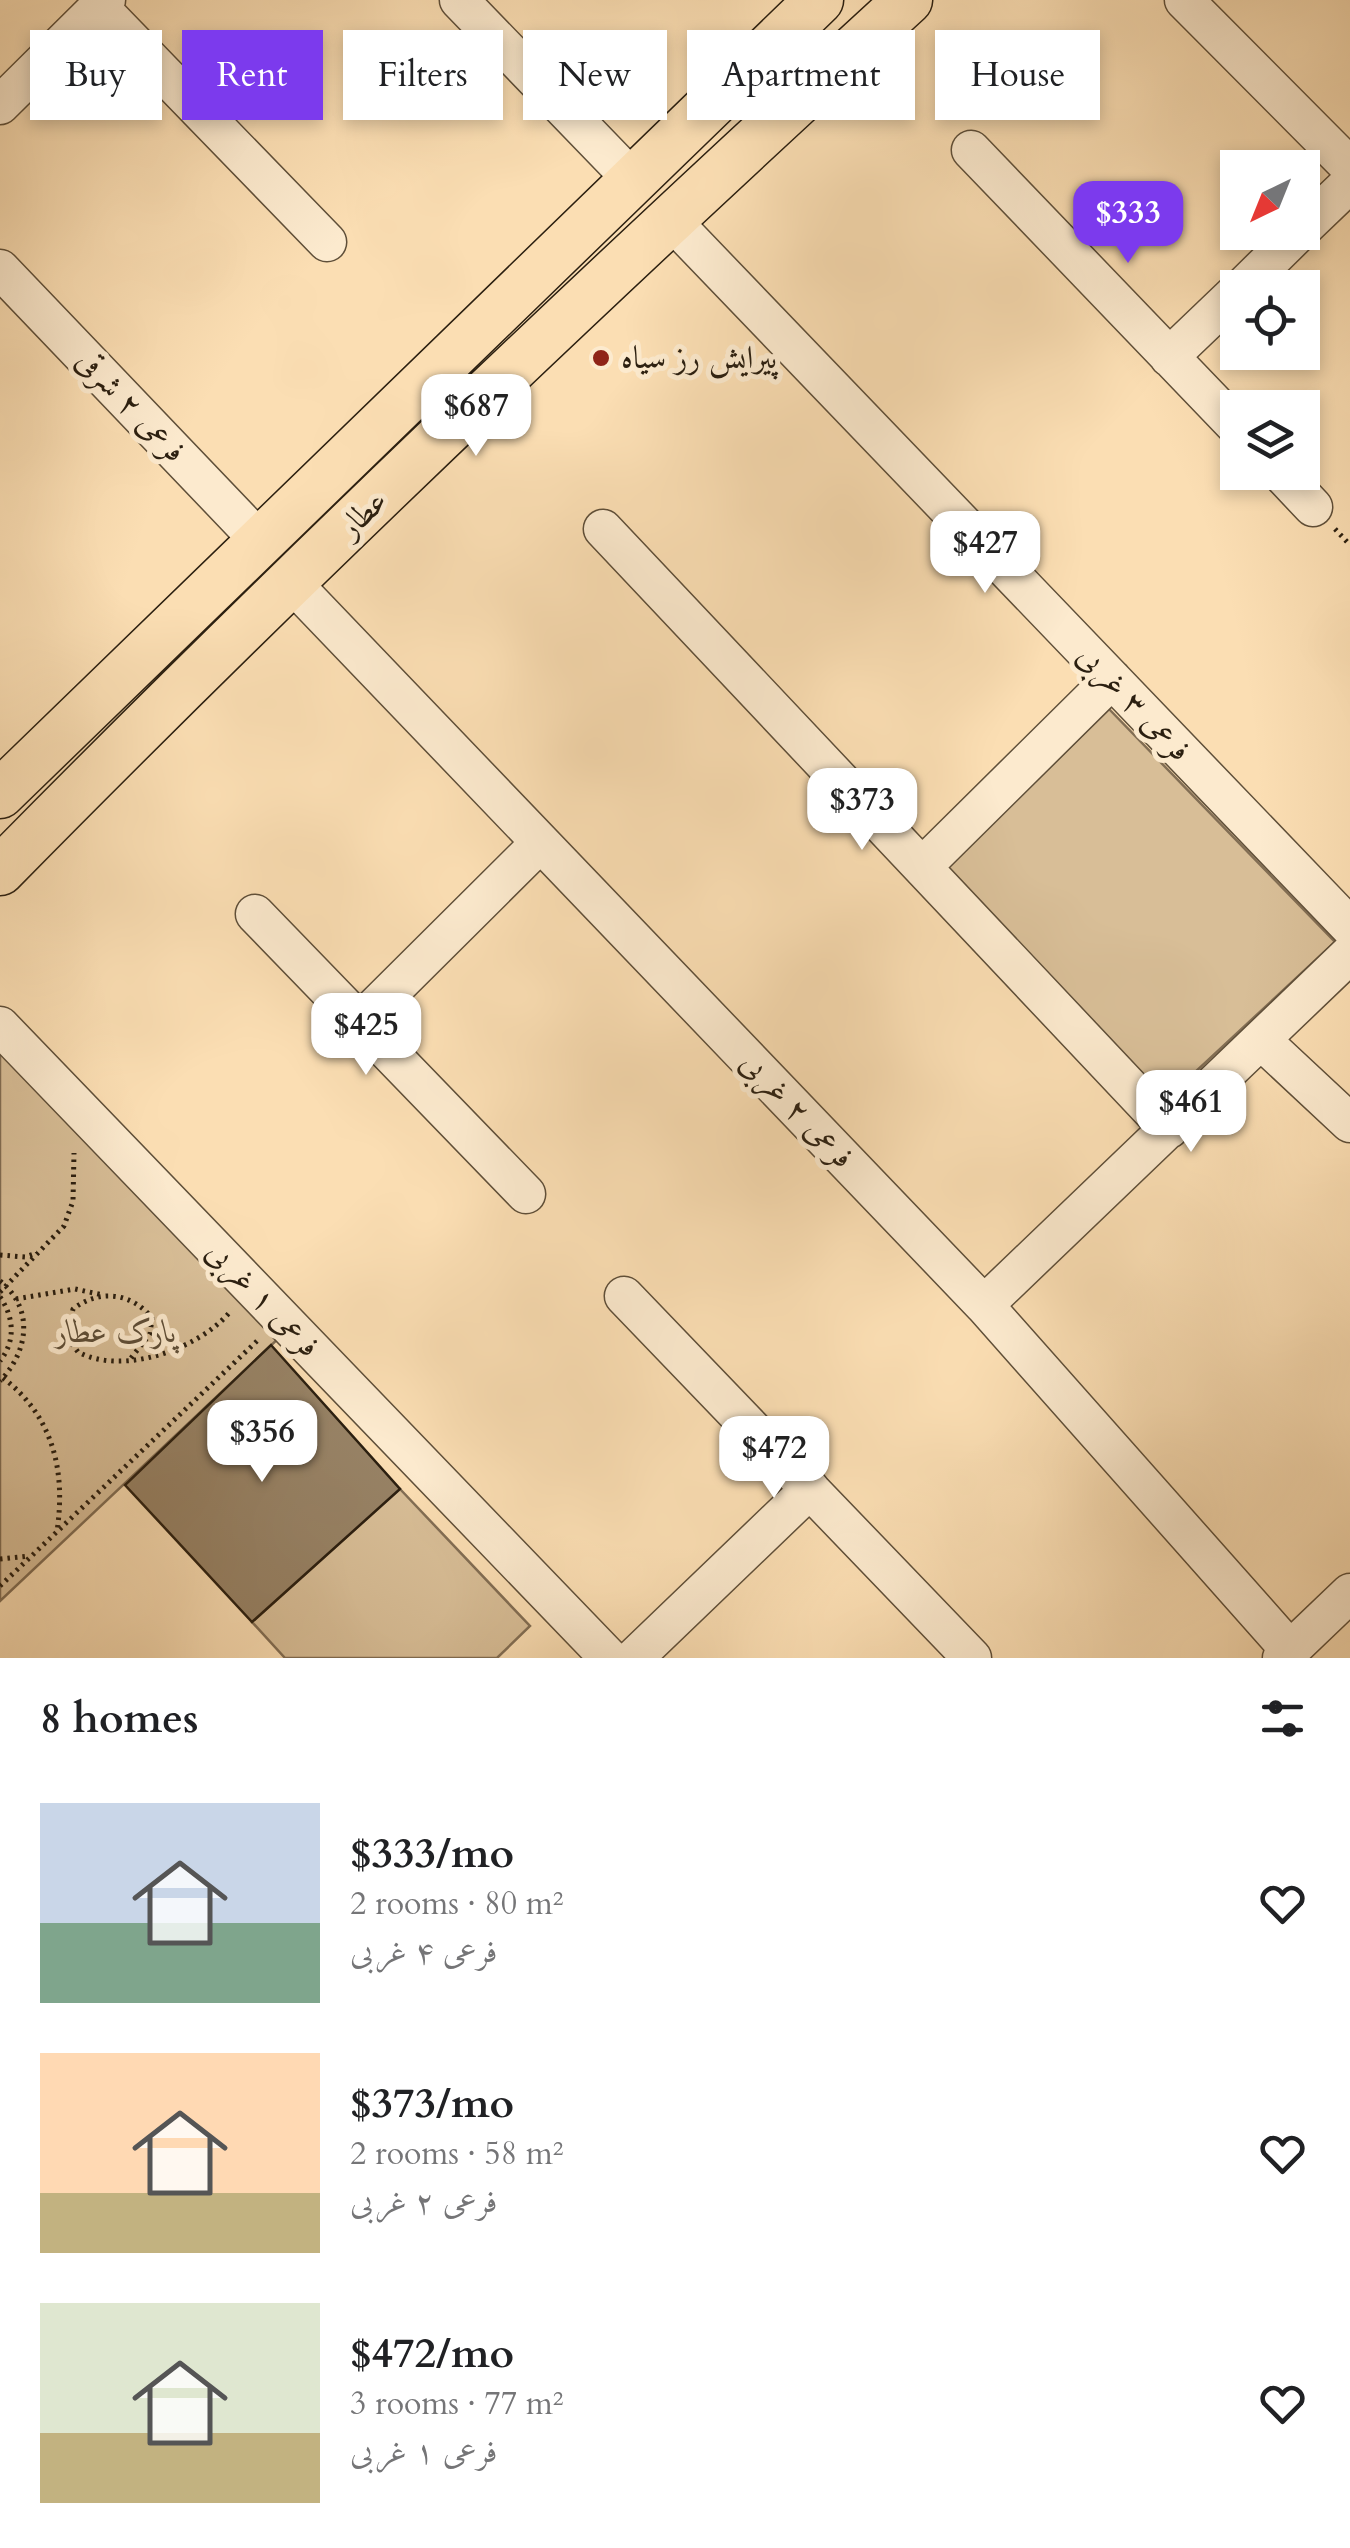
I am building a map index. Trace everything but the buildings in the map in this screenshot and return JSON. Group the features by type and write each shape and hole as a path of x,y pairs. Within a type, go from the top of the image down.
{"main road":[{"name":"عطار","path":"0,794 823,0"},
{"path":"823,0 852,30"},
{"name":"عطار","path":"875,30 908,0"},
{"name":"عطار","path":"0,871 669,218 776,120"}],"street":[{"path":"459,0 633,180"},
{"path":"1184,0 1350,168"},
{"path":"0,105 102,4 327,242"},
{"path":"971,150 1220,409"},
{"path":"1320,212 1350,183"},
{"name":"فرعی ۳ غربی","path":"669,218 1350,928"},
{"path":"1260,270 1281,250"},
{"name":"فرعی ۲ شرقی","path":"0,269 261,542"},
{"path":"1169,357 1220,309"},
{"path":"1297,490 1313,507"},
{"path":"604,529 1169,1129"},
{"name":"فرعی ۲ غربی","path":"292,583 984,1305 1286,1654"},
{"path":"922,867 1112,679"},
{"path":"360,1023 540,842"},
{"path":"254,914 526,1194"},
{"path":"984,1305 1350,954"},
{"name":"فرعی ۱ غربی","path":"0,1026 609,1658"},
{"path":"1261,1040 1350,1123"},
{"path":"624,1296 972,1658"},
{"path":"634,1658 810,1490"},
{"path":"1286,1654 1347,1602"}],"path":[{"path":"57,1531 60,1475 48,1432 28,1401 4,1377 0,1362 11,1338 12,1322 0,1294 64,1226 73,1200 73,1138"},
{"path":"0,1255 25,1258 44,1248"},
{"path":"0,1280 16,1299 25,1325 23,1346 4,1377"},
{"path":"16,1299 75,1289 139,1304 152,1318 145,1344 131,1358"},
{"path":"106,1296 72,1309 67,1337 86,1357 131,1358 190,1346 230,1313"},
{"path":"0,1586 258,1341"},
{"path":"0,1559 32,1556"}],"green space":[{"path":"1109,709 1335,942 1163,1102 943,871"},
{"name":"پارک عطار","path":"0,1041 281,1336 0,1601"},
{"path":"400,1489 530,1626 497,1658 285,1658 252,1622"}],"place":[{"name":"پیرایش رز سیاه","path":"601,358"}]}
